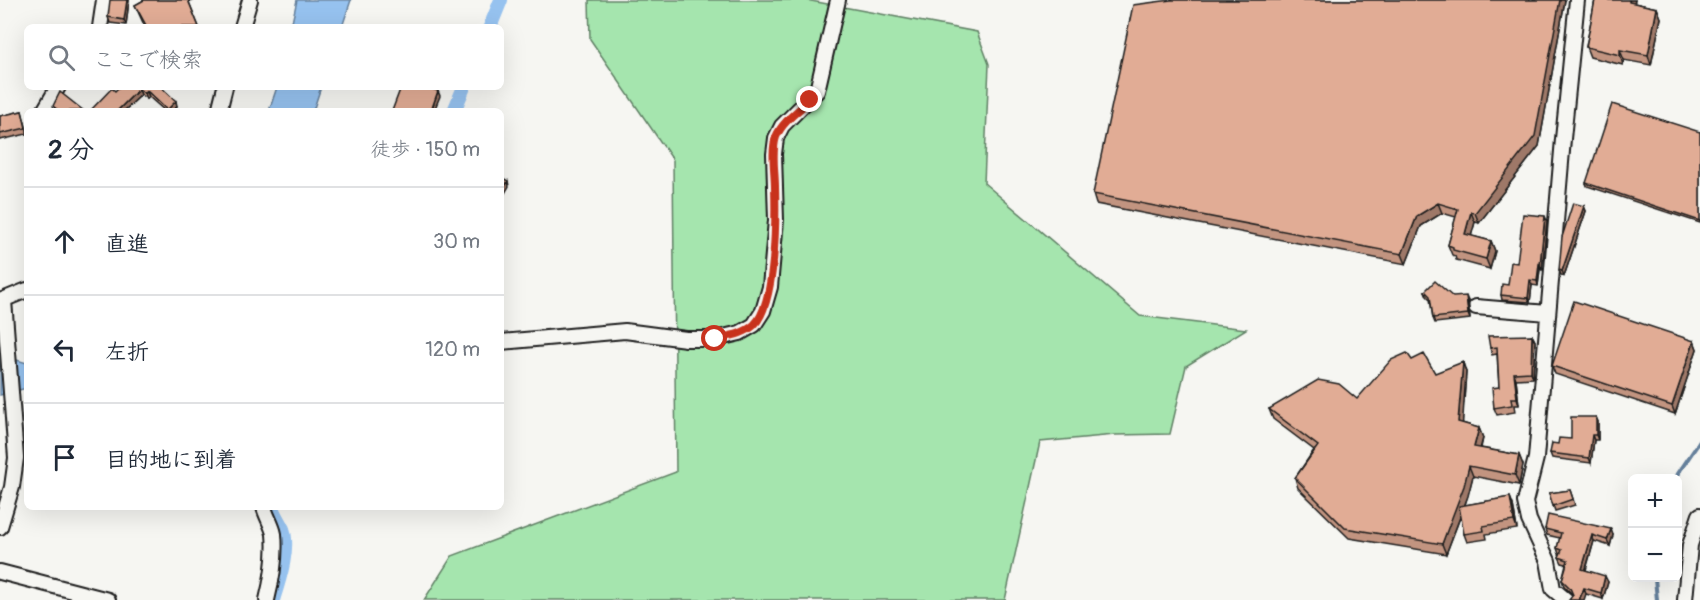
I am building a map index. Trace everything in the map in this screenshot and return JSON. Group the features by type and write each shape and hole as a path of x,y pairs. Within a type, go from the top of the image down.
{"street":[{"path":"100,24 104,0"},
{"path":"243,24 250,0"},
{"path":"504,342 625,331 686,339 715,339 741,333 754,325 763,311 770,287 776,220 774,154 776,138 782,126 817,91 838,0"},
{"path":"1566,600 1553,589 1548,561 1529,520 1525,502 1536,458 1577,0"},
{"path":"46,108 56,90"},
{"path":"220,108 224,90"},
{"path":"0,527 12,487 15,448 3,303 24,290"},
{"path":"1476,306 1548,313"},
{"path":"265,510 274,533 274,553 267,600"},
{"path":"1685,600 1700,515"},
{"path":"0,572 107,600"}],"green space":[{"path":"589,0 806,0 977,32 989,64 984,183 1140,316 1246,329 1186,366 1170,434 1115,435 1040,442 1005,600 424,600 452,556 676,472 673,160 590,39"}],"water":[{"path":"297,0 351,0 343,24 292,24"},
{"path":"276,90 320,90 314,108 270,108"},
{"path":"0,355 24,362 24,389 0,395"}],"building":[{"path":"110,0 127,0 124,20 108,17"},
{"path":"144,0 188,0 198,24 145,24 135,5"},
{"path":"1171,0 1560,0 1535,136 1475,213 1471,212 1465,234 1491,241 1486,259 1453,250 1453,247 1448,245 1458,209 1438,203 1417,216 1402,254 1093,194 1133,5"},
{"path":"1595,0 1629,0 1629,2 1657,8 1648,55 1620,50 1620,55 1586,47"},
{"path":"110,90 138,90 120,108 93,108"},
{"path":"140,90 164,90 176,101 169,108 165,108 147,91 145,94"},
{"path":"400,90 438,91 432,108 393,108"},
{"path":"60,92 80,108 55,108 53,106"},
{"path":"1612,104 1700,132 1700,221 1586,183"},
{"path":"22,111 24,128 0,134 0,116"},
{"path":"1573,203 1584,206 1562,271 1559,270 1562,237"},
{"path":"1523,214 1545,216 1537,281 1530,280 1528,298 1501,295 1502,284 1508,285 1511,262 1517,263"},
{"path":"1435,281 1453,297 1466,296 1468,314 1433,318 1430,296 1425,291"},
{"path":"1574,301 1694,341 1672,406 1552,366"},
{"path":"1532,335 1531,372 1514,373 1517,398 1511,398 1512,405 1494,408 1492,388 1499,387 1497,347 1490,348 1488,336"},
{"path":"1407,353 1412,360 1424,354 1435,373 1463,362 1458,422 1479,428 1474,447 1519,455 1515,475 1469,466 1464,486 1442,544 1345,528 1295,478 1318,446 1269,409 1318,380 1339,384 1357,399 1391,360"},
{"path":"1571,417 1596,417 1596,435 1592,435 1589,458 1550,453 1552,443 1558,444 1559,438 1571,439"},
{"path":"1570,490 1573,499 1553,506 1549,493"},
{"path":"1510,497 1514,521 1483,526 1484,531 1464,534 1459,506"},
{"path":"1548,515 1611,529 1607,540 1592,535 1582,569 1605,576 1601,593 1584,588 1579,600 1569,600 1573,595 1562,580 1568,560 1559,557 1562,550 1557,548 1561,533 1545,529"}],"waterway":[{"path":"491,24 501,0"},
{"path":"455,108 463,90"},
{"path":"1678,474 1700,441"},
{"path":"273,510 283,529 285,545 283,564 273,600"},
{"path":"1655,582 1657,600"}],"route":[{"path":"715,339 741,333 754,325 763,311 770,287 776,220 774,154 776,138 782,126 810,100"}]}
